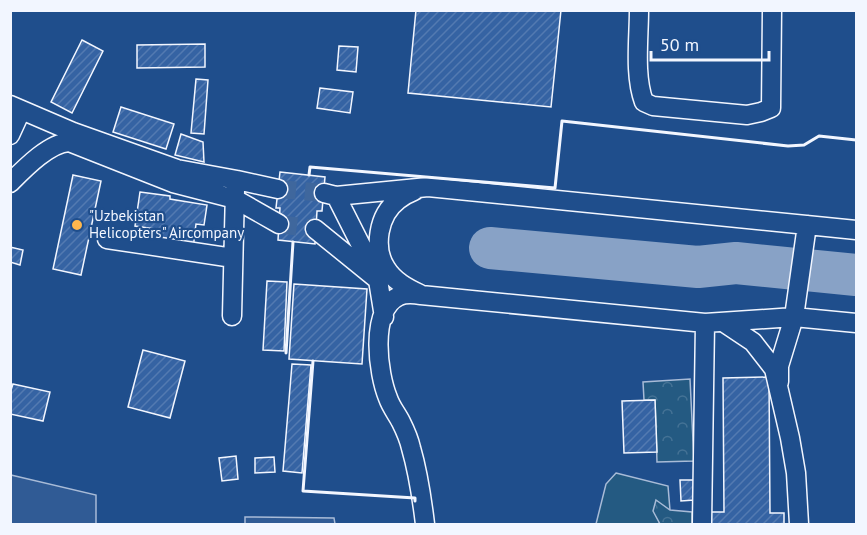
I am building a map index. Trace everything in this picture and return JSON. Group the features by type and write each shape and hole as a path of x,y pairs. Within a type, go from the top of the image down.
{"lane":[{"path":"639,10 639,77 640,92 645,102 653,106 747,115 771,108 771,10"},
{"path":"10,135 16,108 73,132 177,169 278,189"},
{"path":"27,167 39,149 54,135 73,132"},
{"path":"10,183 55,146 69,142 173,183 235,199 279,224"},
{"path":"232,316 237,180"},
{"path":"428,187 414,191 395,202 383,220 379,233 378,280 384,312 389,376 394,393 419,446 432,525"},
{"path":"378,280 330,195 428,187 856,230"},
{"path":"778,387 779,366 794,317 807,225"},
{"path":"315,229 378,280"},
{"path":"107,239 233,258"},
{"path":"379,242 382,260 390,273 402,284 422,295"},
{"path":"425,525 411,448 401,422 388,401 383,384 378,340 384,312 388,305 399,297 406,294 422,295 714,323 794,317 856,323"},
{"path":"714,323 753,342 779,366 800,437 806,470 808,525"},
{"path":"702,525 714,323"},
{"path":"753,342 774,369 796,472 800,525"}],"green space":[{"path":"690,379 694,461 657,462 655,400 644,400 643,382"},
{"path":"616,473 668,486 670,510 658,518 660,524 596,524 606,484"},
{"path":"656,500 670,510 692,512 692,524 660,524 653,511"}],"shaded area":[{"path":"11,475 96,495 96,524 11,524"},
{"path":"245,517 334,518 335,524 245,524"}],"building":[{"path":"416,10 561,10 551,107 408,93"},
{"path":"82,40 103,51 72,113 51,102"},
{"path":"205,44 205,67 137,68 137,45"},
{"path":"339,46 358,47 356,72 337,70"},
{"path":"196,79 208,80 204,134 191,133"},
{"path":"320,88 353,92 350,113 317,108"},
{"path":"121,107 174,124 166,149 113,132"},
{"path":"181,134 203,142 204,162 175,155"},
{"path":"280,172 325,177 322,211 317,211 315,244 278,240 280,208 276,208"},
{"name":"\"Uzbekistan Helicopters\" Aircompany","path":"73,175 101,181 81,275 53,269"},
{"path":"140,192 207,205 204,225 196,224 193,249 160,244 161,230 135,226"},
{"path":"10,247 23,250 20,265 10,262"},
{"path":"267,281 287,282 284,351 263,350"},
{"path":"294,284 367,289 362,364 289,359"},
{"path":"143,350 185,361 170,418 128,407"},
{"path":"292,364 311,365 302,473 283,471"},
{"path":"769,377 770,513 784,513 784,524 708,524 708,512 724,512 723,378"},
{"path":"13,384 50,392 43,421 10,414 10,393"},
{"path":"655,400 657,452 624,453 622,401"},
{"path":"236,456 238,479 222,481 219,458"},
{"path":"274,457 275,472 255,473 255,458"},
{"path":"680,480 694,480 694,500 681,501"}],"taxiway":[{"path":"490,248 698,267 736,263 856,275"}],"tunnel":[{"path":"278,189 324,193"},
{"path":"279,224 315,229"}],"wall":[{"path":"309,175 310,167 555,188 562,121 788,146 804,145 819,136 856,140"},
{"path":"286,353 293,242"},
{"path":"313,361 303,491 415,498 415,501"}],"place":[{"name":"\"Uzbekistan Helicopters\" Aircompany","path":"77,225"}]}
